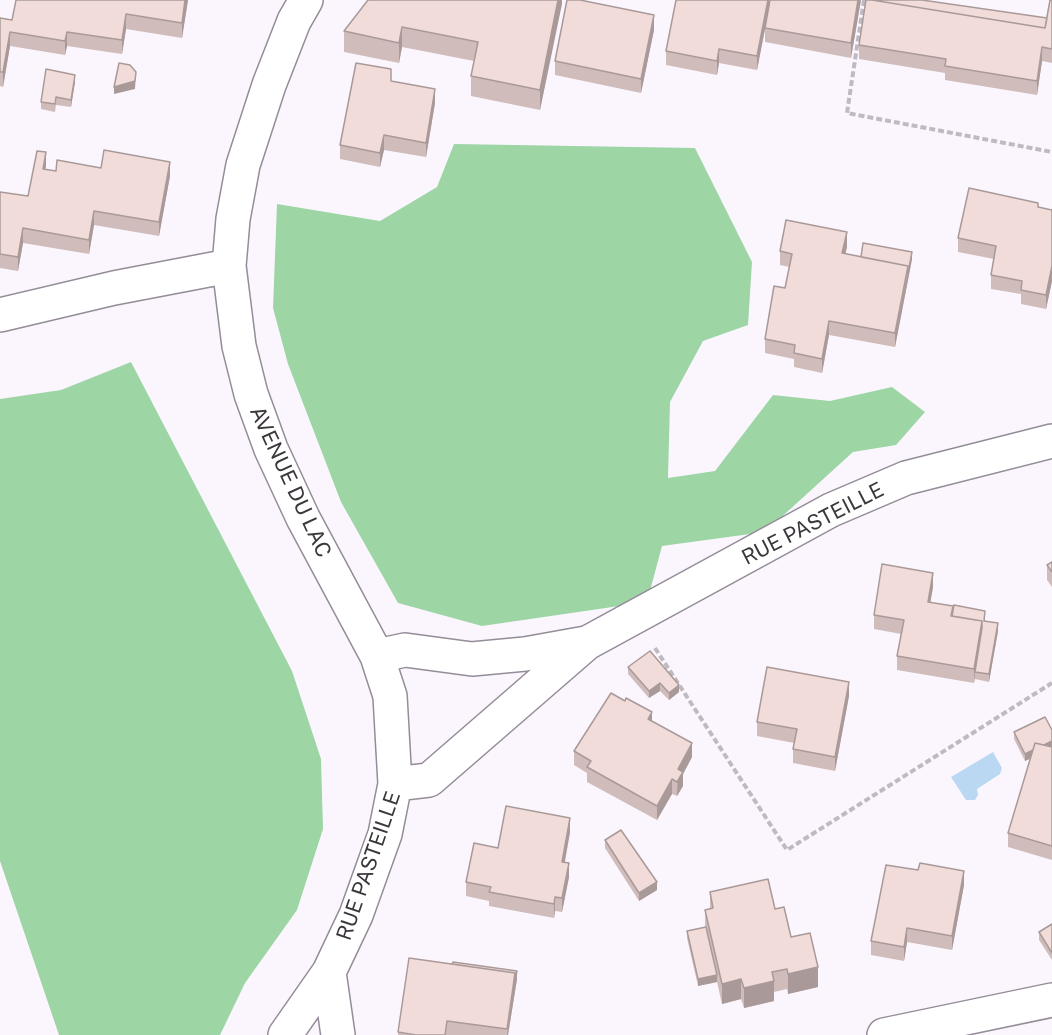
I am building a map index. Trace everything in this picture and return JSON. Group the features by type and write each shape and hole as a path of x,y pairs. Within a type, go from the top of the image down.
{"street":[{"name":"AVENUE DU LAC","path":"306,0 294,21 269,85 243,165 233,219 229,266 239,346 250,394 303,518 376,656 390,696 395,784"},
{"path":"0,315 114,288 229,266"},
{"name":"RUE PASTEILLE","path":"285,1035 329,972 356,915 385,834 395,784 429,780 588,643 831,510 906,478 1052,441"},
{"name":"RUE PASTEILLE","path":"376,656 405,650 472,659 525,654 588,643"},
{"path":"329,972 338,1035"},
{"path":"884,1035 1052,1000"}],"path":[{"path":"864,0 847,113 1052,152"},
{"path":"636,618 787,850 1052,683"}],"green space":[{"path":"454,144 695,148 752,262 748,325 703,341 670,402 668,478 715,471 773,395 830,401 892,387 925,412 896,445 853,452 765,532 662,546 647,602 482,626 398,603 341,502 288,364 273,308 277,204 380,221 437,187"},
{"path":"131,362 292,671 321,759 323,829 297,910 245,983 220,1035 59,1035 0,861 0,399 61,390"}],"water":[{"path":"993,752 1002,768 1000,774 977,789 978,795 975,800 966,800 951,777"}],"building":[{"path":"16,0 185,0 182,23 126,14 122,40 67,32 65,41 10,32 3,72 0,72 0,18 12,20"},
{"path":"368,0 558,0 540,90 471,76 478,42 402,27 399,43 344,31"},
{"path":"567,0 580,0 654,15 641,79 555,61"},
{"path":"676,0 768,0 757,56 719,49 717,61 666,51"},
{"path":"770,0 858,0 851,43 765,28"},
{"path":"866,0 1045,28 1050,0 1052,0 1052,49 1042,47 1037,81 945,66 946,59 859,45"},
{"path":"872,0 922,0 1047,18 1045,28"},
{"path":"119,63 130,65 136,72 135,81 114,87"},
{"path":"356,63 391,69 391,81 435,89 426,143 384,135 380,153 340,145"},
{"path":"46,69 75,75 71,100 56,97 55,104 41,102"},
{"path":"104,150 170,162 159,222 94,211 89,240 23,228 18,257 0,254 0,192 28,196 37,151 46,152 43,169 56,171 57,160 101,168"},
{"path":"969,188 1038,203 1038,207 1052,210 1052,266 1046,295 1021,290 1022,281 991,275 996,246 958,238"},
{"path":"786,220 847,232 842,253 908,266 895,333 829,321 822,359 794,353 795,345 765,339 774,286 785,288 792,254 780,251"},
{"path":"863,243 912,252 908,273 908,266 861,257"},
{"path":"1052,562 1052,572 1047,565"},
{"path":"882,564 933,573 928,602 953,606 951,616 982,621 974,669 897,656 904,620 874,615"},
{"path":"954,605 985,611 984,621 998,623 989,674 975,672 982,621 952,616"},
{"path":"650,651 679,685 669,693 660,683 649,691 628,667"},
{"path":"767,667 849,682 835,757 793,749 797,729 757,722"},
{"path":"611,693 652,712 648,719 692,743 678,769 683,772 677,782 672,779 657,806 587,767 591,761 574,751"},
{"path":"1045,717 1052,730 1052,741 1044,745 1035,743 1033,750 1025,754 1014,732"},
{"path":"1035,743 1052,747 1052,846 1008,833"},
{"path":"506,806 570,818 562,862 569,863 562,898 555,897 554,904 489,892 491,887 466,882 474,843 498,848"},
{"path":"621,830 657,882 639,893 605,840"},
{"path":"920,863 964,871 952,936 907,928 904,947 871,941 886,865 918,870"},
{"path":"768,879 775,909 784,907 791,937 810,933 818,967 788,974 787,969 772,972 774,981 744,988 741,979 722,984 705,910 713,908 710,892"},
{"path":"1052,924 1052,953 1039,932"},
{"path":"706,927 717,975 698,979 687,931"},
{"path":"409,958 515,973 507,1029 447,1021 445,1035 416,1035 398,1032"},
{"path":"453,962 517,971 515,980 515,973 452,964"}]}
